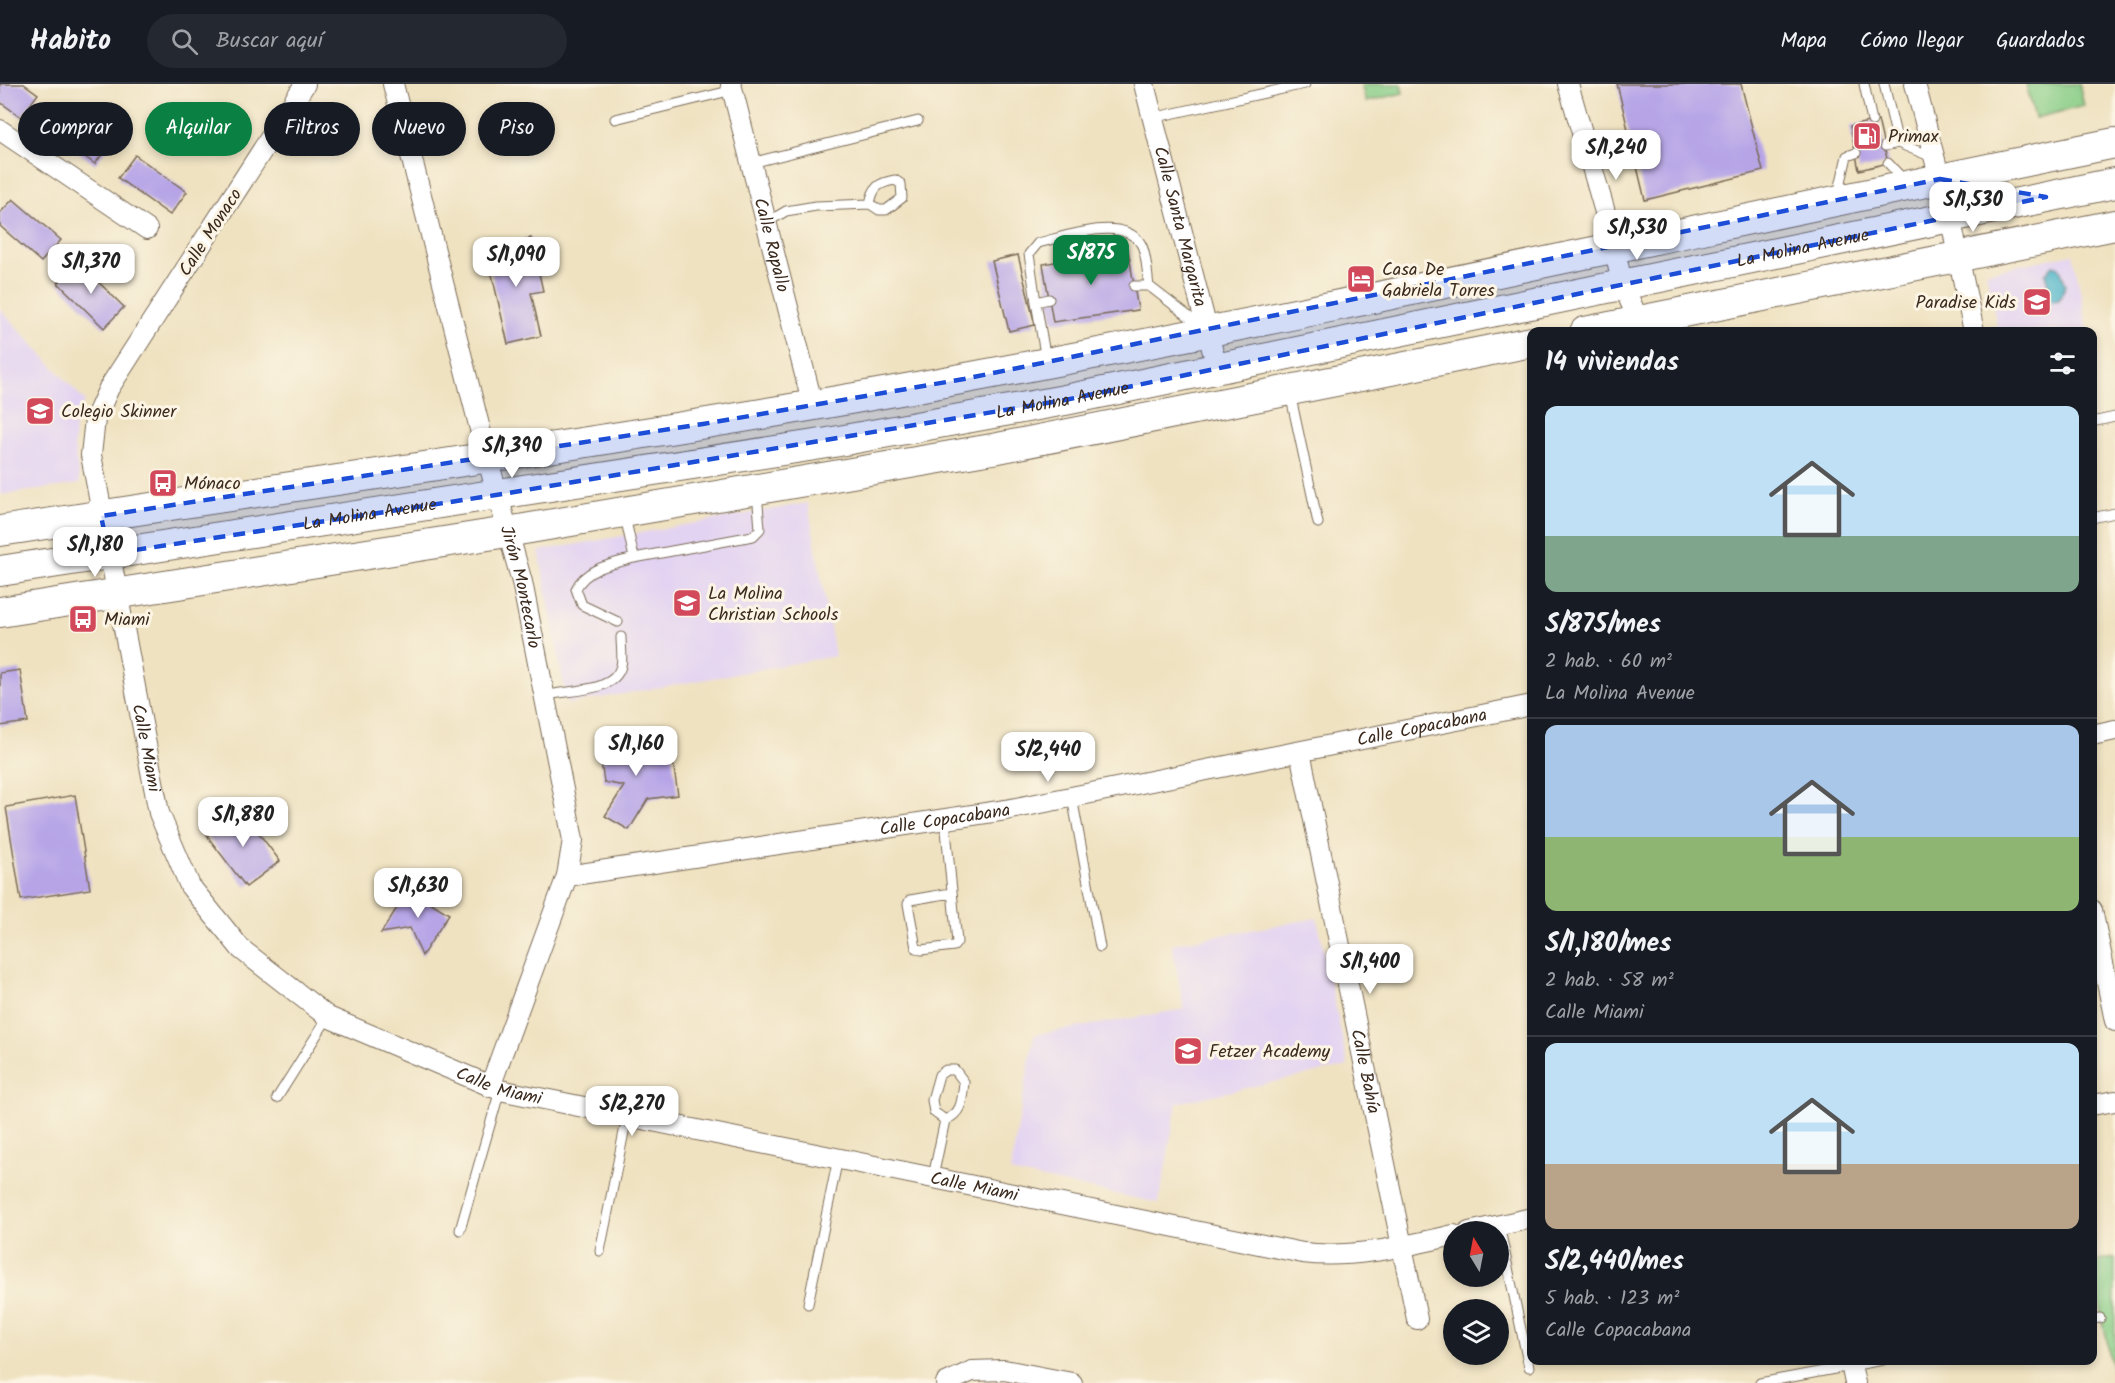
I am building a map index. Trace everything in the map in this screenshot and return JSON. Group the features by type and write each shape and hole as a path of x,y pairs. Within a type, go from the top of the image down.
{"main road":[{"name":"La Molina Avenue","path":"0,531 813,406 1208,331 1909,185 1937,168 2115,143"},
{"path":"1937,168 2046,197"},
{"name":"La Molina Avenue","path":"0,571 828,443 1065,400 1622,283 2113,184"},
{"path":"1783,250 1837,200"},
{"path":"1610,327 2115,225"},
{"name":"La Molina Avenue","path":"0,612 507,532 998,448 1527,343"}],"street":[{"name":"Calle Monaco","path":"109,554 91,455 92,437 101,403 305,84"},
{"name":"Jirón Montecarlo","path":"393,84 496,495 522,582 573,840 567,876 495,1088"},
{"name":"Calle Santa Margarita","path":"1144,84 1216,368"},
{"path":"1568,84 1615,246 1622,283 1639,321"},
{"path":"1915,84 1937,168"},
{"name":"Calle Rapallo","path":"732,87 813,406"},
{"path":"0,130 147,229"},
{"path":"1950,216 1973,327"},
{"name":"Calle Miami","path":"109,554 159,813 190,886 241,949 328,1017 495,1088 627,1117 1303,1252 1338,1255 1403,1246 1443,1237"},
{"name":"Calle Copacabana","path":"567,876 945,820 1072,797 1527,706"},
{"path":"2097,734 2115,730"},
{"name":"Calle Bahía","path":"1300,752 1417,1318"},
{"path":"2097,934 2115,1021"},
{"path":"2097,1105 2115,1101"},
{"path":"1509,1223 1527,1219"},
{"path":"946,1383 972,1371 1004,1370 1072,1383"}],"lane":[{"path":"1152,118 1305,84"},
{"path":"1864,84 1872,121"},
{"path":"1884,84 1898,143 1937,168"},
{"path":"615,119 732,87"},
{"path":"751,163 918,121"},
{"path":"1885,146 1898,143"},
{"path":"1837,200 1847,156 1856,153"},
{"path":"1888,163 1909,185"},
{"path":"766,223 786,211 816,206 870,204"},
{"path":"1046,363 1029,255 1038,243 1115,229 1130,234 1142,244 1149,286"},
{"path":"1134,286 1149,286 1208,331"},
{"path":"1036,302 1049,299"},
{"path":"1290,391 1318,523"},
{"path":"2097,421 2115,417"},
{"path":"618,622 582,605 576,589 580,579 592,572 634,558 753,536 760,529 757,489"},
{"path":"624,512 634,558"},
{"path":"2097,517 2115,513"},
{"path":"545,696 598,687 610,682 621,666 621,637"},
{"path":"1072,797 1100,947"},
{"path":"945,820 957,942 954,946 921,951 915,948 908,904 910,900 951,893"},
{"path":"276,1098 328,1017"},
{"path":"946,1070 955,1070 964,1082 960,1109 955,1116 945,1120 934,1112 932,1100 939,1075 946,1070"},
{"path":"460,1230 495,1088"},
{"path":"600,1251 627,1117"},
{"path":"933,1177 945,1120"},
{"path":"808,1304 838,1158"},
{"path":"1509,1272 1527,1358"},
{"path":"1761,1383 1852,1370 1868,1365"}],"highlighted area":[{"path":"1940,179 2046,197 1065,400 496,495 109,554 101,516 703,424 964,379"}],"shaded area":[{"name":"Paradise Kids","path":"2073,254 2087,327 1997,327 1986,272"},
{"name":"Colegio Skinner","path":"0,309 85,401 75,422 74,445 80,484 0,495"},
{"name":"La Molina Christian Schools","path":"808,503 835,656 567,704 539,551"},
{"name":"Fetzer Academy","path":"1317,918 1348,1066 1177,1103 1159,1203 1010,1172 1034,1035 1184,1009 1172,944"}],"green space":[{"path":"1361,84 1401,84 1403,93 1366,102"},
{"path":"2026,84 2079,84 2084,106 2035,118"},
{"path":"2115,1258 2115,1383 2097,1288 2097,1261"}],"water":[{"path":"2053,265 2059,267 2066,285 2059,300 2052,301 2048,297 2050,290 2045,274"}],"building":[{"path":"0,84 24,84 38,94 32,102 18,102 18,115 0,102"},
{"path":"1617,84 1741,84 1763,171 1645,200"},
{"name":"Primax","path":"1878,120 1888,163 1859,170 1850,126"},
{"path":"135,155 187,192 170,215 118,178"},
{"path":"84,156 101,156 95,164"},
{"path":"13,199 61,240 41,262 0,226 0,213"},
{"path":"531,238 543,291 531,293 541,336 508,344 486,249"},
{"path":"1128,249 1138,310 1053,322 1043,264"},
{"path":"1018,255 1035,325 1009,331 992,261"},
{"path":"79,263 124,307 104,328 58,283"},
{"path":"20,670 28,722 0,726 0,673"},
{"path":"636,737 638,753 671,749 678,795 648,799 629,830 605,816 624,786 604,782 598,742"},
{"path":"75,795 90,889 21,900 6,807"},
{"path":"241,810 280,861 246,887 207,836"},
{"path":"409,889 449,914 422,956 410,928 381,933"}],"place":[{"name":"Primax","path":"1867,136"},
{"name":"Casa De Gabriela Torres","path":"1361,279"},
{"name":"Paradise Kids","path":"2037,302"},
{"name":"Colegio Skinner","path":"40,411"},
{"name":"Mónaco","path":"163,483"},
{"name":"La Molina Christian Schools","path":"687,603"},
{"name":"Miami","path":"83,619"},
{"name":"Fetzer Academy","path":"1188,1051"}]}
